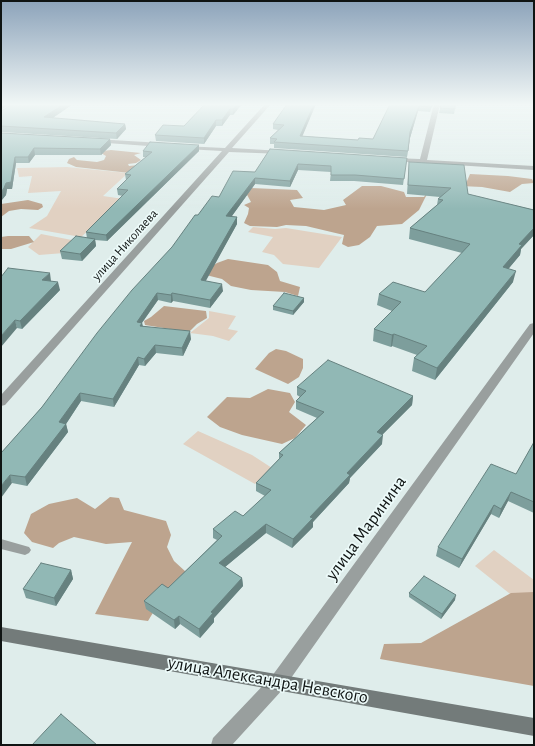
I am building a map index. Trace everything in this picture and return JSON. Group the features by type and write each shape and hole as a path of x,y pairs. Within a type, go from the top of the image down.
{"main road":[{"name":"улица Александра Невского","path":"1,634 534,727"}],"street":[{"name":"улица Николаева","path":"1,402 238,139"},
{"path":"423,162 429,139"},
{"path":"87,140 166,145"},
{"path":"174,146 291,153"},
{"path":"384,159 534,168"},
{"name":"улица Маринина","path":"220,745 278,682 534,326"}],"lane":[{"path":"1,544 25,550"}],"shaded area":[{"path":"111,150 141,153 134,155 141,160 136,163 128,164 129,166 139,165 139,174 76,167 67,163 69,159 74,157 77,160 97,162 104,160 106,156 101,153 103,151"},
{"path":"67,167 128,173 103,196 124,199 81,237 29,228 47,216 61,191 28,193 32,176 19,177 17,168"},
{"path":"470,174 532,179 534,183 522,184 510,192 482,187 461,186 467,181"},
{"path":"362,186 381,186 404,192 406,197 424,197 429,190 419,210 402,224 377,226 370,237 359,245 348,247 342,244 344,235 306,226 250,226 244,223 249,208 244,205 251,202 246,193 251,188 297,190 303,198 290,200 294,207 324,210 346,205 343,200"},
{"path":"28,200 42,204 43,207 38,210 21,209 9,211 1,217 1,204"},
{"path":"253,227 275,229 286,228 342,237 319,268 283,264 274,255 262,252 273,237 248,232"},
{"path":"41,234 77,241 64,253 39,255 28,247"},
{"path":"29,236 34,242 11,249 1,249 1,237"},
{"path":"228,259 268,265 277,272 280,281 300,287 298,296 285,292 251,290 231,286 222,279 206,275 211,267"},
{"path":"164,306 206,311 207,318 197,324 189,332 145,325 144,321"},
{"path":"209,311 236,316 228,329 238,331 229,341 213,336 190,333 209,318"},
{"path":"276,349 286,351 303,359 303,368 299,377 288,384 255,369 269,353"},
{"path":"268,389 290,393 295,402 289,412 306,425 295,438 282,444 242,435 220,427 207,417 227,397 250,398"},
{"path":"198,431 252,455 272,468 255,484 183,444"},
{"path":"110,497 119,498 124,510 166,521 171,535 167,547 174,561 186,572 154,611 148,621 95,614 132,542 106,544 74,537 59,543 53,548 32,542 24,533 31,514 49,504 77,498 95,509"},
{"path":"494,550 534,580 534,613 475,566"},
{"path":"534,592 534,686 380,659 384,644 421,643 511,593"}],"building":[{"path":"1,139 110,139 100,149 34,148 28,157 15,157 11,182 6,183 1,192"},
{"path":"276,139 409,139 408,151 274,142 277,139"},
{"path":"150,142 199,145 106,235 86,232 128,190 117,189 131,175 125,174 152,152 143,151"},
{"path":"270,149 407,158 404,179 355,175 331,175 331,166 298,164 290,181 255,178 226,216 237,217 201,280 222,284 210,300 172,293 171,295 157,293 137,322 142,323 140,326 190,331 182,348 155,345 144,359 138,357 113,399 80,393 59,422 66,424 25,477 10,475 1,486 1,453 42,407 97,333 132,290 172,247 195,215 198,215 212,196 219,197 233,171 255,172"},
{"path":"409,162 464,165 468,194 534,210 534,228 519,244 522,245 503,267 516,271 437,368 414,358 427,346 394,334 392,335 374,329 401,302 379,294 393,282 425,292 470,244 410,228 443,200 438,199 451,188 408,185"},
{"path":"76,236 95,239 80,254 60,251"},
{"path":"8,268 50,273 42,280 58,282 20,321 15,320 1,336 1,277"},
{"path":"284,293 304,298 293,311 273,306"},
{"path":"328,360 413,396 377,432 383,435 347,473 350,475 310,517 313,518 293,539 266,524 219,563 242,578 211,612 213,613 199,629 179,616 174,620 144,601 162,584 168,588 222,536 213,529 235,511 243,516 271,490 256,483 283,455 279,453 324,412 296,401 306,391 297,387"},
{"path":"534,442 534,502 511,492 501,509 494,505 462,559 438,547 491,464 516,474"},
{"path":"41,563 71,570 54,598 23,589"},
{"path":"424,576 456,595 442,614 409,593"},
{"path":"61,714 97,745 32,745"}]}
